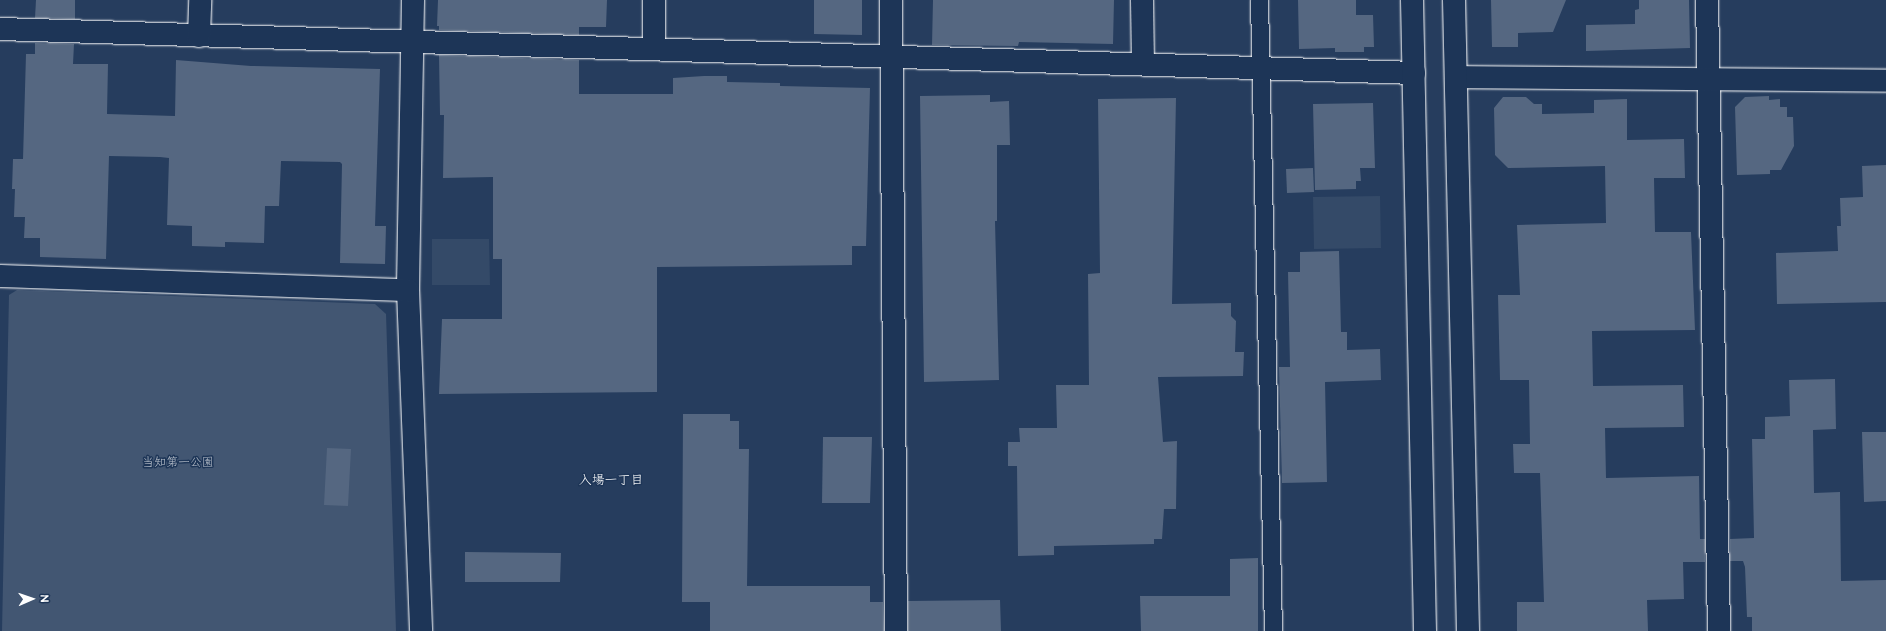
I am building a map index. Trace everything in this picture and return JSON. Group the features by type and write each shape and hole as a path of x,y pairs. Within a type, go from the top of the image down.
{"street":[{"path":"199,36 200,0"},
{"path":"413,0 408,290 421,631"},
{"path":"654,0 654,49"},
{"path":"891,0 896,631"},
{"path":"1142,0 1143,63"},
{"path":"1412,0 1425,631"},
{"path":"1454,0 1468,631"},
{"path":"1707,0 1719,631"},
{"path":"0,29 412,43 892,55 1414,73"},
{"path":"1456,77 1886,81"},
{"path":"0,276 408,290"}],"lane":[{"path":"1259,0 1273,631"}],"shaded area":[{"path":"1380,196 1381,248 1314,249 1313,197"},
{"path":"432,239 489,239 490,285 432,285"}],"green space":[{"name":"当知第一公園","path":"17,290 375,304 386,314 396,631 2,631 9,295"}],"building":[{"path":"36,0 75,0 75,19 35,18"},
{"path":"438,0 607,0 606,27 579,27 579,35 439,30 439,26 437,26"},
{"path":"814,0 862,0 862,35 814,34"},
{"path":"933,0 1114,0 1113,44 1019,42 1018,46 932,45"},
{"path":"1298,0 1356,0 1356,15 1373,15 1374,47 1364,47 1364,52 1335,52 1335,48 1299,49"},
{"path":"1491,0 1566,0 1553,32 1518,33 1518,47 1492,47"},
{"path":"1639,0 1689,0 1690,48 1586,51 1586,25 1635,24 1635,10 1639,9"},
{"path":"35,43 74,44 73,64 108,64 107,114 175,116 176,60 251,66 380,69 375,226 386,226 385,264 340,263 342,164 340,162 281,161 279,206 265,206 264,243 225,242 225,247 192,246 192,226 167,225 169,158 160,157 109,156 106,259 40,257 40,238 24,238 25,217 14,217 15,189 12,189 13,159 23,159 26,54 35,54"},
{"path":"439,55 579,60 579,94 673,94 673,78 704,76 727,76 727,82 780,83 780,86 870,88 866,246 852,246 852,265 657,267 657,392 439,394 442,319 502,319 502,259 493,259 493,177 443,178 444,115 440,115"},
{"path":"990,95 990,102 1009,101 1010,145 997,145 997,221 995,221 999,380 924,382 920,96"},
{"path":"1769,96 1769,100 1780,99 1780,107 1787,107 1787,117 1793,117 1794,146 1781,170 1770,170 1770,174 1737,175 1735,107 1745,97"},
{"path":"1503,97 1526,97 1534,104 1542,104 1542,114 1594,113 1594,100 1627,99 1627,140 1684,139 1685,178 1654,178 1655,232 1691,232 1695,330 1592,331 1593,386 1683,385 1684,427 1605,428 1606,478 1699,476 1700,539 1705,539 1705,562 1683,562 1684,599 1647,600 1648,631 1517,631 1517,602 1544,602 1540,473 1514,473 1513,444 1530,444 1529,380 1500,380 1498,295 1520,295 1517,225 1606,223 1605,166 1508,168 1495,155 1494,108"},
{"path":"1176,98 1172,304 1231,303 1231,316 1236,321 1235,352 1244,352 1243,376 1158,377 1163,442 1177,441 1176,509 1164,509 1162,539 1154,539 1154,544 1054,546 1054,555 1018,556 1017,466 1008,466 1008,442 1020,442 1019,428 1057,428 1056,385 1089,385 1088,274 1100,273 1098,99"},
{"path":"1373,103 1375,168 1360,168 1361,181 1356,181 1356,189 1315,190 1313,104"},
{"path":"1886,165 1886,302 1777,304 1776,253 1838,251 1837,226 1841,226 1840,198 1863,197 1862,166"},
{"path":"1313,168 1314,192 1287,193 1286,169"},
{"path":"1339,251 1341,332 1347,332 1347,350 1380,349 1381,380 1325,382 1327,482 1282,483 1279,367 1290,367 1288,272 1300,272 1300,252"},
{"path":"1835,379 1836,429 1813,430 1814,493 1840,492 1841,581 1886,580 1886,631 1752,631 1752,617 1747,617 1745,567 1743,561 1730,561 1730,539 1754,538 1752,439 1765,439 1765,417 1790,416 1789,380"},
{"path":"683,414 730,414 730,421 739,421 739,449 749,449 747,586 870,586 870,602 883,602 884,631 710,631 710,602 682,602"},
{"path":"1862,432 1886,432 1886,501 1864,502"},
{"path":"823,437 872,437 870,503 822,503"},
{"path":"327,448 351,449 348,506 324,505"},
{"path":"465,552 561,553 560,582 465,582"},
{"path":"1258,558 1258,631 1141,631 1140,596 1230,596 1230,559"},
{"path":"1000,600 1001,631 908,631 908,601"}],"district":[{"name":"入場一丁目","path":"611,480"}]}
